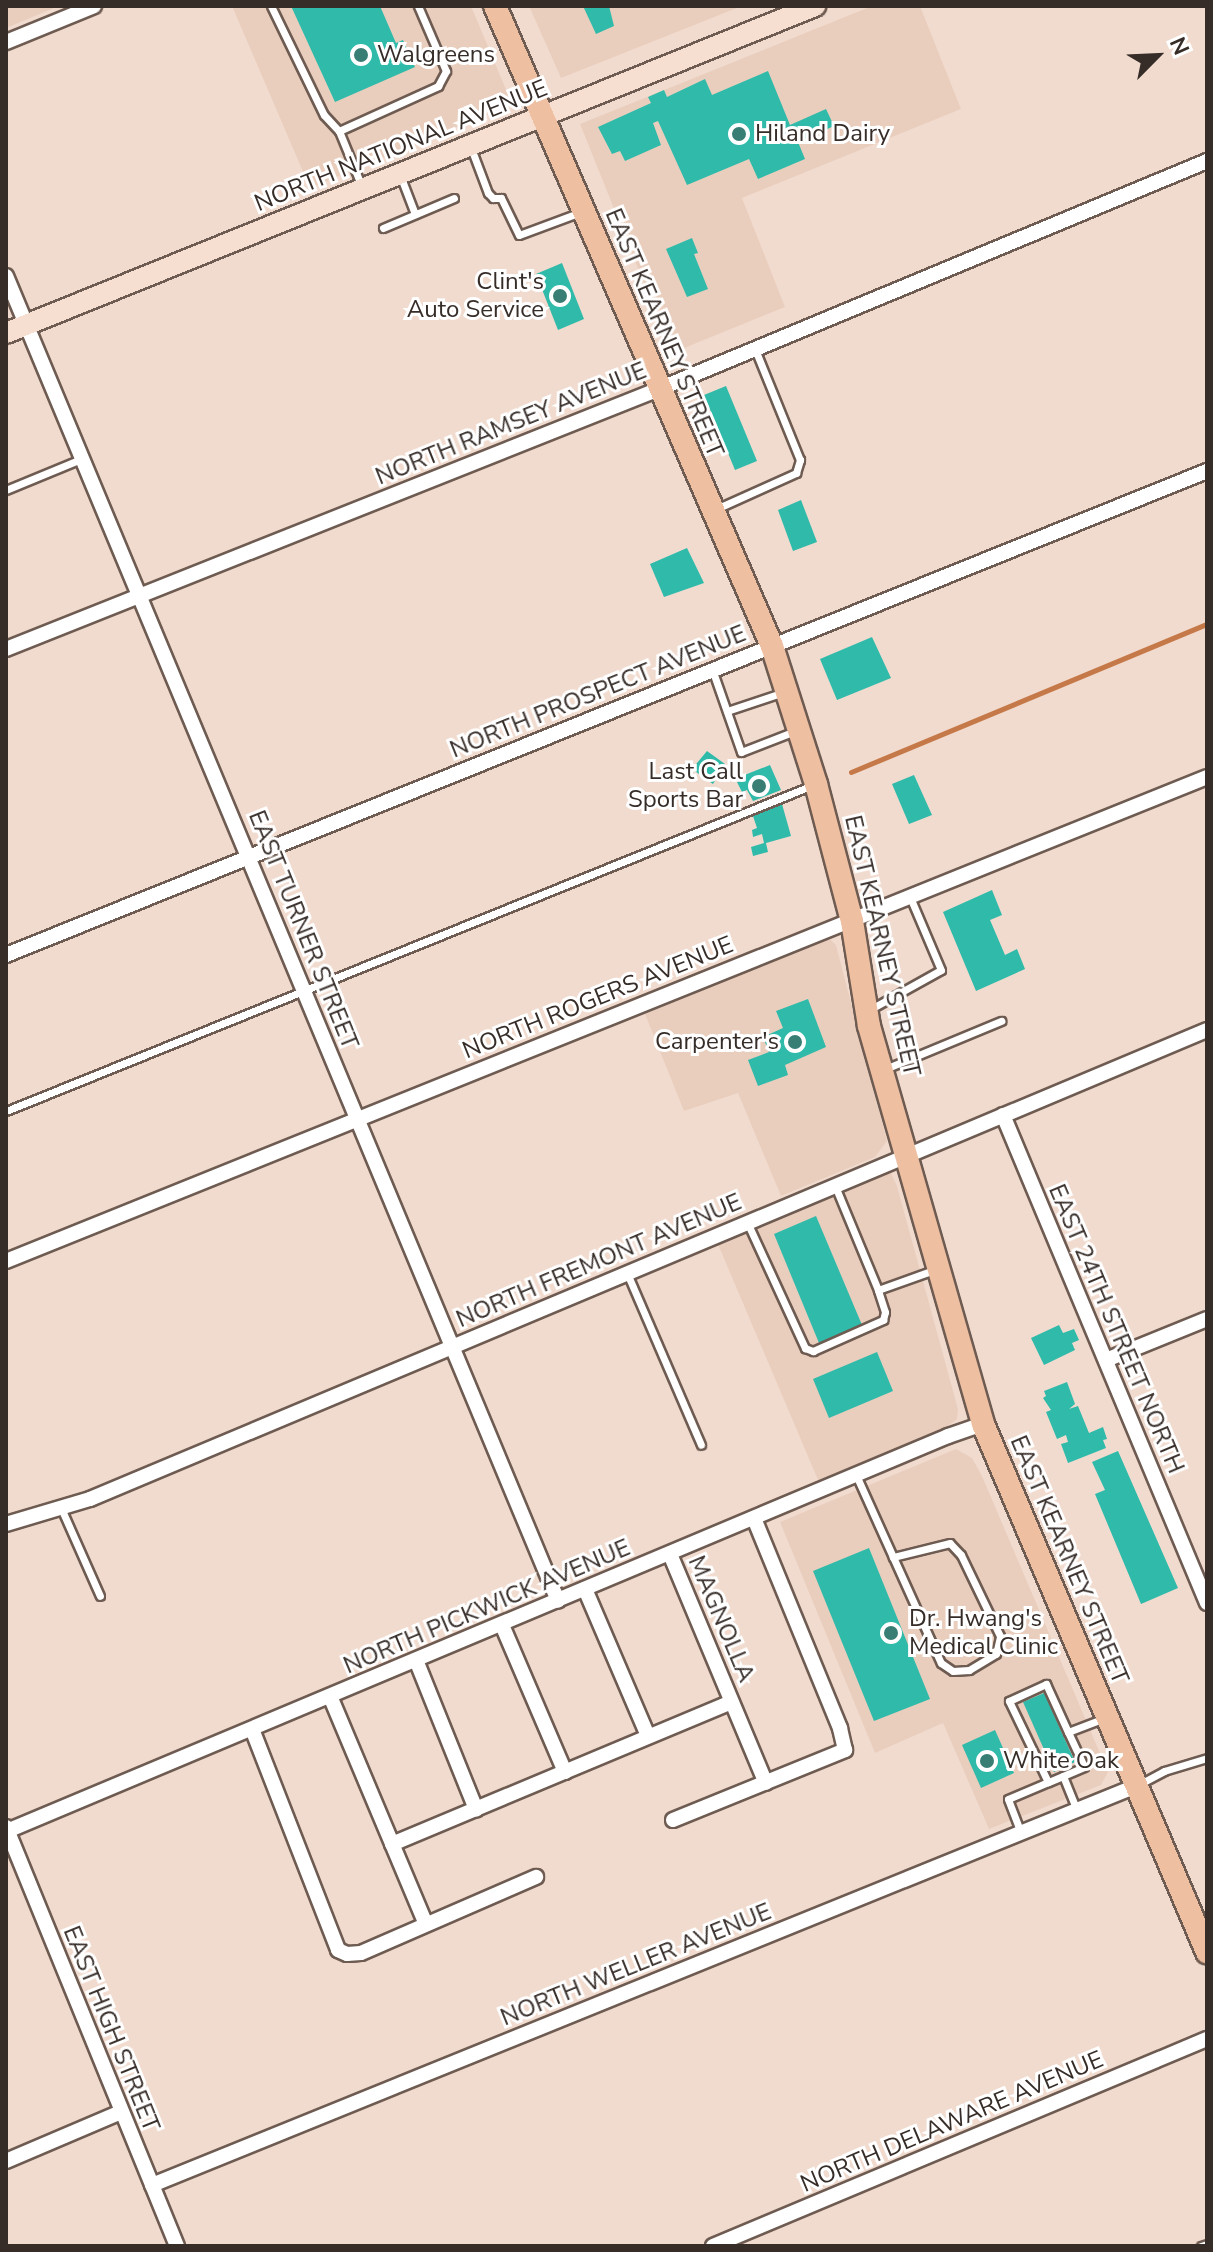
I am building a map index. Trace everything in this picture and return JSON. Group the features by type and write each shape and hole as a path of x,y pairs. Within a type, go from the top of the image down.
{"main road":[{"name":"EAST KEARNEY STREET","path":"495,6 772,646 816,784 852,921 867,1011 983,1424 1207,1952"},
{"name":"NORTH NATIONAL AVENUE","path":"6,333 815,6"}],"street":[{"path":"6,42 94,6"},
{"name":"NORTH RAMSEY AVENUE","path":"6,649 659,389 1207,161"},
{"name":"EAST TURNER STREET","path":"6,276 250,855 558,1601"},
{"name":"NORTH PROSPECT AVENUE","path":"6,955 1207,471"},
{"name":"NORTH ROGERS AVENUE","path":"6,1261 1207,777"},
{"name":"NORTH FREMONT AVENUE","path":"6,1524 90,1499 1207,1030"},
{"name":"EAST 24TH STREET NORTH","path":"1003,1115 1207,1603"},
{"path":"1106,1360 1207,1319"},
{"name":"NORTH PICKWICK AVENUE","path":"7,1829 983,1424"},
{"path":"673,1820 845,1750 845,1742 754,1518"},
{"name":"MAGNOLLA","path":"670,1554 766,1783"},
{"path":"585,1589 648,1736"},
{"path":"502,1625 565,1772"},
{"path":"416,1660 476,1809"},
{"path":"330,1696 426,1924"},
{"path":"392,1844 732,1702"},
{"path":"252,1729 338,1950 347,1954 361,1953 536,1877"},
{"name":"NORTH WELLER AVENUE","path":"152,2185 1136,1786"},
{"name":"EAST HIGH STREET","path":"7,1829 177,2246"},
{"name":"NORTH DELAWARE AVENUE","path":"713,2246 1207,2039"},
{"path":"6,2161 121,2112"}],"lane":[{"path":"271,6 324,115 339,131 363,189"},
{"path":"339,131 438,86 446,71 418,6"},
{"path":"470,146 488,193 493,198 501,198 519,235 583,211"},
{"path":"400,175 415,214"},
{"path":"383,228 454,198"},
{"path":"712,511 796,473 800,460 755,349"},
{"path":"6,490 83,459"},
{"path":"712,669 741,752 799,730"},
{"path":"727,711 786,691"},
{"path":"6,1111 816,784"},
{"path":"867,1011 941,970 910,897"},
{"path":"883,1069 1001,1021"},
{"path":"747,1222 805,1348 813,1351 825,1348 883,1320 885,1312 835,1186"},
{"path":"878,1290 940,1269"},
{"path":"627,1273 701,1445"},
{"path":"856,1475 893,1557 941,1663 953,1671 969,1670 996,1654 1000,1636 956,1549 950,1543 893,1557"},
{"path":"61,1508 100,1596"},
{"path":"1021,1833 1008,1799 1084,1767 1072,1749 1046,1684 1009,1701 1048,1782"},
{"path":"1020,1721 1029,1717"},
{"path":"1065,1729 1107,1717"},
{"path":"1030,1743 1039,1739"},
{"path":"1136,1786 1164,1771 1207,1758"},
{"path":"1039,1764 1048,1759"},
{"path":"1063,1776 1077,1810"},
{"path":"1201,2246 1207,2244"}],"shaded area":[{"path":"6,6 59,6 6,28"},
{"path":"232,6 471,6 510,99 496,111 310,188"},
{"path":"529,6 742,6 561,78"},
{"path":"872,6 920,6 961,109 742,198 785,307 672,353 580,124"},
{"path":"824,940 831,940 836,945 887,1141 875,1157 781,1196 738,1093 684,1111 645,1014"},
{"path":"882,1171 890,1171 897,1186 958,1409 957,1419 940,1432 818,1480 717,1242"},
{"path":"956,1449 972,1458 982,1476 1108,1772 1101,1785 989,1829 943,1723 875,1753 780,1522"}],"building":[{"name":"Walgreens","path":"291,6 380,6 396,43 403,40 415,67 335,102"},
{"path":"583,6 609,6 614,26 596,34"},
{"name":"Hiland Dairy","path":"768,71 790,125 826,109 834,126 798,142 805,159 758,179 749,159 687,185 658,121 653,123 661,145 625,161 620,151 612,154 598,127 651,103 648,97 664,90 667,97 705,79 712,95"},
{"path":"692,238 698,253 694,254 708,289 687,297 666,249"},
{"name":"Clint's Auto Service","path":"562,263 584,319 558,330 536,274"},
{"path":"726,386 757,461 735,470 704,395"},
{"path":"801,500 817,542 793,551 778,510"},
{"path":"687,548 704,583 664,597 650,564"},
{"path":"872,637 891,678 837,700 820,659"},
{"path":"707,751 725,764 713,784 692,769"},
{"name":"Last Call Sports Bar","path":"770,765 781,790 753,801 747,790 742,792 737,782 743,780 742,776"},
{"path":"914,775 932,815 909,824 892,784"},
{"path":"782,804 791,836 766,843 768,852 753,856 751,847 764,843 762,834 753,837 752,830 757,828 753,816"},
{"path":"992,890 1002,915 990,920 1005,955 1017,949 1025,969 976,991 943,912"},
{"name":"Carpenter's","path":"808,999 826,1047 785,1065 788,1075 758,1086 748,1060 769,1052 763,1037 783,1028 776,1011"},
{"path":"816,1216 862,1325 819,1343 774,1234"},
{"path":"1059,1325 1063,1333 1074,1329 1079,1340 1072,1343 1075,1350 1044,1365 1031,1338"},
{"path":"877,1352 893,1391 829,1418 813,1379"},
{"path":"1067,1382 1075,1404 1069,1409 1078,1406 1089,1433 1103,1427 1107,1439 1103,1440 1106,1448 1068,1463 1061,1444 1068,1442 1066,1435 1057,1439 1046,1412 1051,1410 1043,1398 1046,1396 1044,1391"},
{"path":"1118,1451 1178,1588 1141,1604 1095,1494 1105,1490 1092,1462"},
{"path":"869,1548 930,1699 874,1721 813,1571"},
{"path":"1044,1693 1075,1762 1054,1772 1023,1702"},
{"path":"995,1730 1014,1773 981,1788 962,1745"}],"waterway":[{"path":"851,772 1207,624"}],"place":[{"name":"Walgreens","path":"361,55"},
{"name":"Hiland Dairy","path":"739,134"},
{"name":"Clint's Auto Service","path":"560,296"},
{"name":"Last Call Sports Bar","path":"759,786"},
{"name":"Carpenter's","path":"795,1042"},
{"name":"Dr. Hwang's Medical Clinic","path":"891,1633"},
{"name":"White Oak","path":"987,1761"}]}
